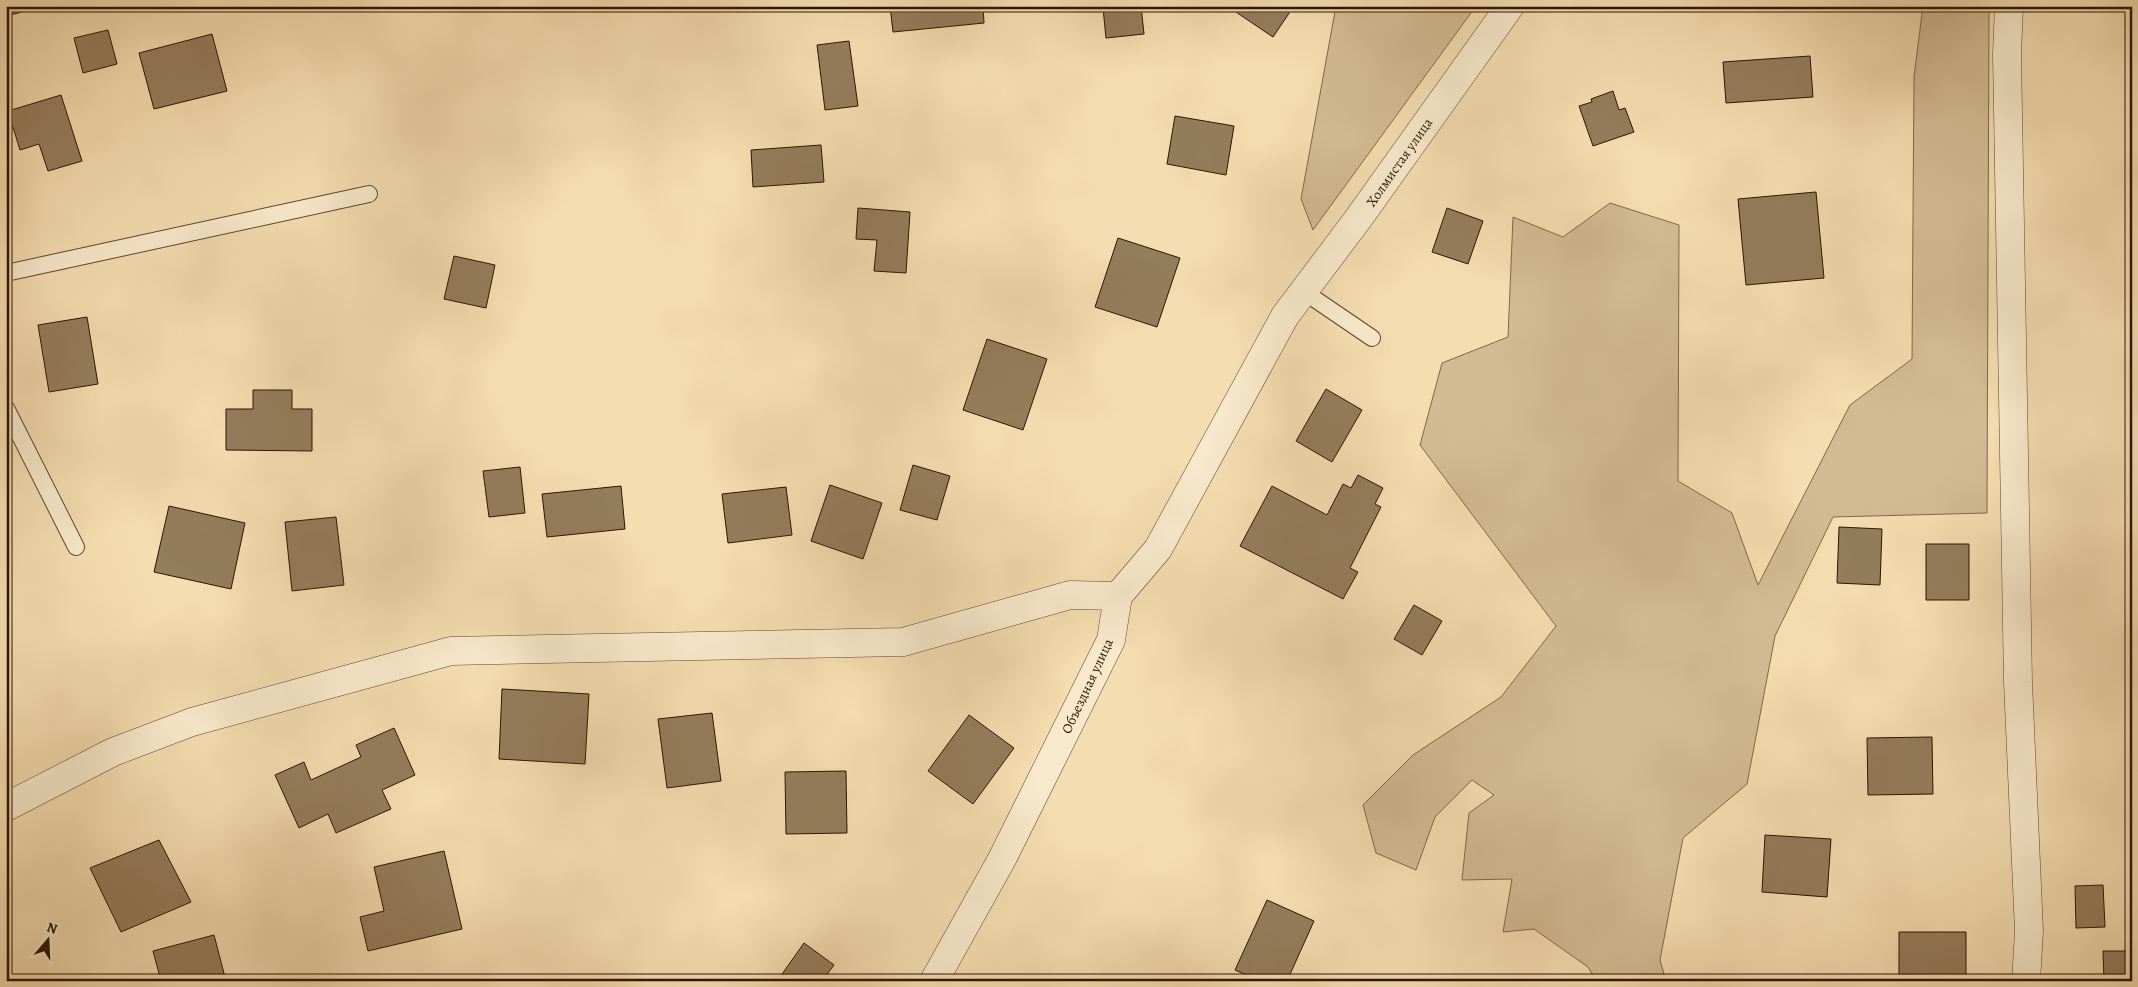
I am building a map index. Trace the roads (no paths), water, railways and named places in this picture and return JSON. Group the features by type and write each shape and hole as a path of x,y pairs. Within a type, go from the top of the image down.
{"street":[{"name":"Холмистая улица","path":"1118,596 1158,549 1285,316 1358,219 1510,6"},
{"path":"2009,6 2007,54 2018,672 2029,932 2026,981"},
{"path":"6,807 113,752 192,722 452,651 903,642 1070,595 1118,596"},
{"name":"Объездная улица","path":"934,981 1002,859 1112,640 1118,596"}],"lane":[{"path":"6,273 369,194"},
{"path":"1303,291 1372,338"},
{"path":"6,408 76,547"}]}
